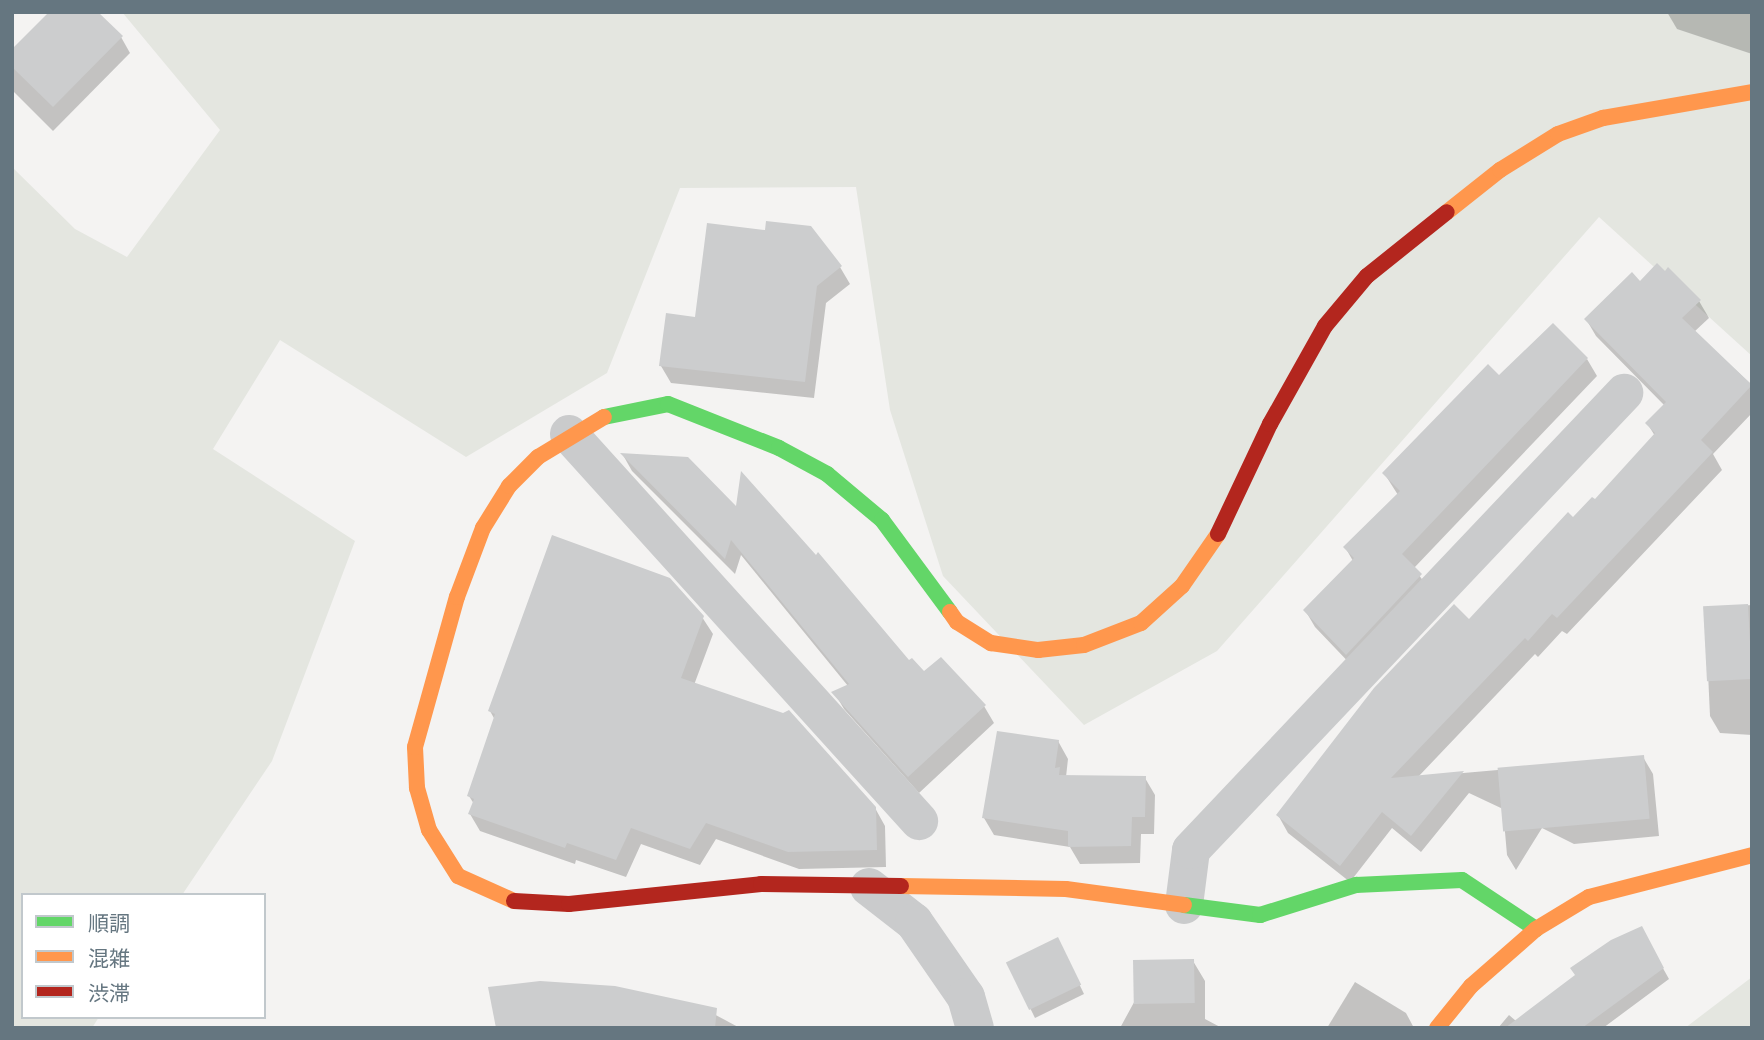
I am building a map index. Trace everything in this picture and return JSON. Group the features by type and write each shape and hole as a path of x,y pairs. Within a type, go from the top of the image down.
{"street":[{"path":"1536,929 1462,880 1356,885 1260,915 1066,890 761,884 569,904 506,900 458,876 429,830 417,788 415,747 457,597 483,528 509,486 569,434 629,408 668,404 717,420 827,474 882,520 957,622 991,643 1038,650 1084,645 1141,623 1182,586 1226,522 1270,424 1325,326 1367,276 1500,170 1558,134 1604,118 1752,92"},
{"path":"1184,905 1191,850 1624,393"},
{"path":"569,434 919,821"},
{"path":"1437,1028 1471,986 1536,929 1589,897 1752,855"},
{"path":"869,887 914,922 966,997 975,1028"}],"shaded area":[{"path":"122,12 1752,12 1752,356 1599,217 1217,651 1084,725 943,576 890,410 856,187 680,188 607,373 466,457 280,340 213,449 355,541 272,761 183,893 21,893 21,1019 98,1019 92,1028 12,1028 12,167 75,229 127,257 220,130"},
{"path":"1752,977 1752,1028 1685,1028"}],"building":[{"path":"49,12 98,12 123,36 53,107 12,67 12,49"},
{"path":"766,221 811,226 842,266 817,286 805,382 659,366 666,313 695,317 707,223 765,230"},
{"path":"1657,263 1665,271 1668,267 1701,300 1682,318 1752,385 1701,440 1713,452 1557,618 1552,614 1528,641 1525,638 1391,778 1464,771 1411,836 1382,812 1340,866 1276,815 1374,688 1454,604 1469,619 1568,512 1573,517 1592,497 1595,499 1655,433 1645,423 1666,402 1584,319 1632,272 1640,281"},
{"path":"1553,323 1588,358 1402,554 1422,574 1346,655 1303,610 1354,558 1343,547 1400,491 1382,473 1488,364 1499,375"},
{"path":"620,453 688,457 736,506 741,471 816,555 818,552 909,660 912,658 924,671 941,657 986,705 908,777 831,692 849,684 731,540 725,559"},
{"path":"552,535 670,578 704,616 681,678 783,713 789,710 876,807 877,850 788,852 706,823 690,849 631,828 616,860 567,843 565,848 468,814 474,799 467,796 495,714 488,711"},
{"path":"1748,604 1752,679 1707,681 1703,606"},
{"path":"997,731 1059,740 1055,768 1060,767 1059,775 1146,776 1145,817 1132,817 1131,846 1068,847 1068,831 982,818"},
{"path":"1644,755 1650,819 1503,832 1498,768"},
{"path":"1642,926 1664,968 1582,1028 1505,1028 1575,975 1570,968 1611,940"},
{"path":"1058,937 1081,985 1029,1010 1006,962"},
{"path":"1194,959 1195,1003 1134,1004 1133,960"},
{"path":"540,981 615,986 717,1008 715,1028 496,1028 488,987"}],"traffic: fast":[{"path":"604,417 668,404 779,448 827,474 882,520 950,612"},
{"path":"1184,905 1260,915 1356,885 1462,880 1536,929"}],"traffic: slow":[{"path":"1447,212 1500,170 1558,134 1603,118 1752,92"},
{"path":"514,901 458,876 429,830 417,788 415,747 457,597 483,528 509,486 538,457 604,417"},
{"path":"950,612 957,622 991,643 1038,650 1084,645 1141,623 1182,586 1218,534"},
{"path":"1437,1028 1471,986 1536,929 1589,897 1752,855"},
{"path":"901,886 1066,889 1184,905"}],"traffic: jam":[{"path":"1218,534 1270,424 1325,326 1367,276 1447,212"},
{"path":"514,901 569,904 761,884 901,886"}]}
